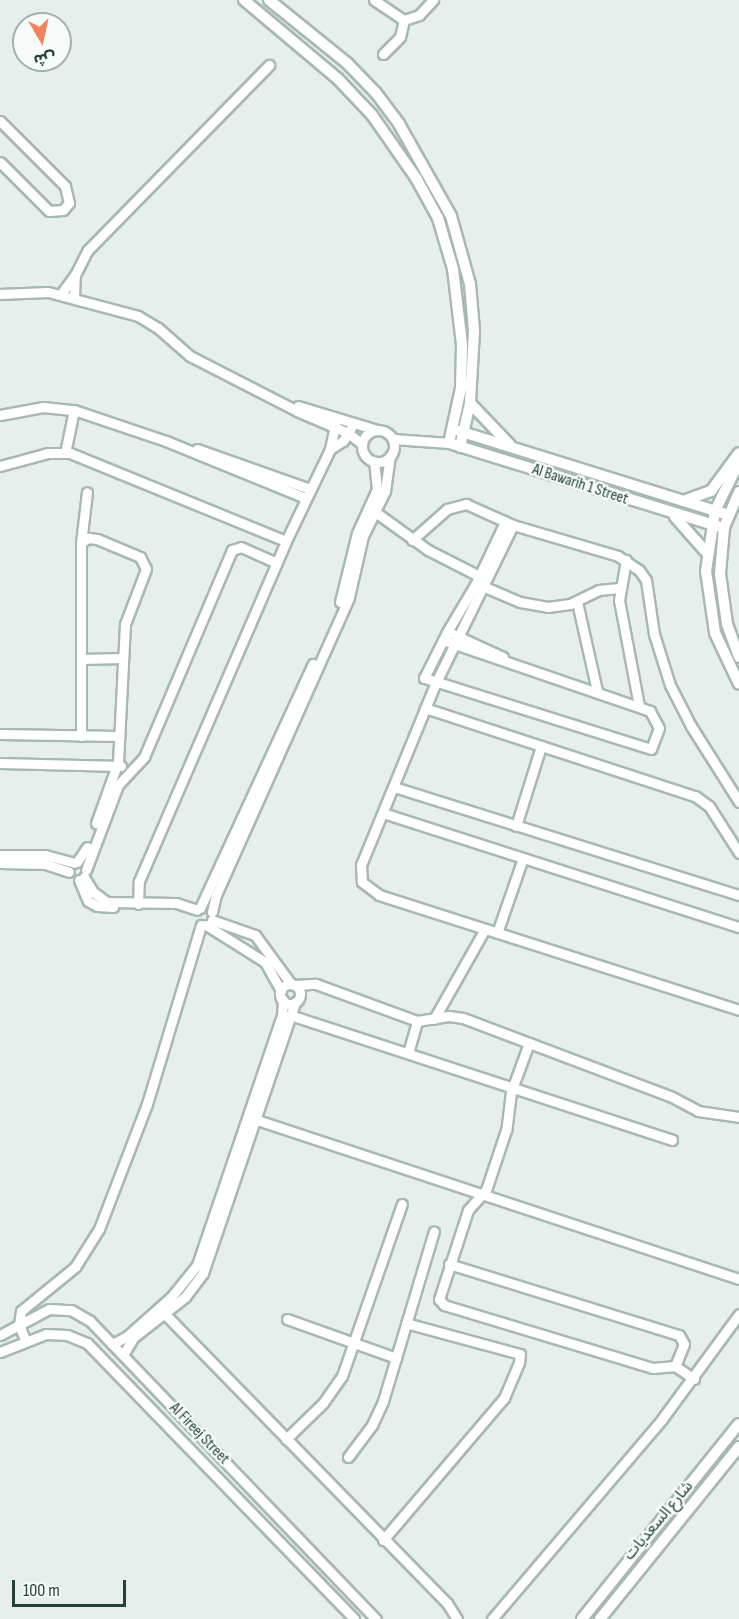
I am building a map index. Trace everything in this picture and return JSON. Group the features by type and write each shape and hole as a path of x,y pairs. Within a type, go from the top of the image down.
{"street":[{"path":"0,294 30,290 61,294 145,319 190,356 287,404 350,429 378,430 393,439 449,443 462,367 453,269 438,218 386,134 338,79 244,0"},
{"path":"269,0 348,63 399,124 443,200 465,260 474,331 470,403 460,447"},
{"path":"374,0 404,20"},
{"path":"404,20 419,15 433,0"},
{"path":"382,54 400,37 404,20"},
{"path":"61,294 93,245 269,65"},
{"path":"0,121 65,186 69,203 63,210 49,210 0,162"},
{"path":"386,134 399,124"},
{"path":"74,298 75,275"},
{"path":"470,403 515,449"},
{"path":"0,415 33,408 74,410 166,441 308,494"},
{"path":"65,453 74,410"},
{"path":"138,904 139,881 286,541 330,449 335,423"},
{"path":"25,1340 19,1324 23,1309 75,1267 94,1240 145,1110 216,895 276,753 354,583 363,536 378,484 374,461 366,456 362,444 350,429"},
{"path":"330,449 350,429"},
{"path":"362,444 369,432 378,430"},
{"name":"Al Bawarih 1 Street","path":"453,430 722,513"},
{"path":"372,510 388,483 393,439"},
{"name":"Al Bawarih 1 Street","path":"449,443 718,527"},
{"path":"0,466 65,453 286,541"},
{"path":"678,499 704,497 739,453"},
{"path":"374,461 390,456"},
{"path":"739,462 707,553 710,612 722,653 739,684"},
{"path":"722,513 739,474"},
{"path":"81,736 81,543 87,492"},
{"path":"722,513 739,492"},
{"path":"412,540 457,505 471,505 509,523 626,560 646,580 654,634 670,685 691,726 739,802"},
{"path":"372,510 412,540 479,582 534,605 562,606 577,602 599,590 619,588"},
{"path":"670,513 691,531 707,553"},
{"path":"445,636 515,665 597,691 653,713 658,723 651,749 424,678 445,636 479,582 509,523"},
{"path":"718,527 713,567 739,657"},
{"path":"73,866 86,851 117,765 119,736 123,721 125,624 145,566 140,557 94,538 81,543"},
{"path":"83,875 118,785 146,753 232,550 241,547 277,563"},
{"path":"626,560 619,588 639,706"},
{"path":"479,582 361,865 361,878 367,889 739,1010"},
{"path":"577,602 597,691"},
{"path":"81,659 123,658"},
{"path":"426,708 699,798 739,853"},
{"path":"0,734 119,736"},
{"path":"516,826 541,746"},
{"path":"264,1081 300,993 255,935 195,917 276,753"},
{"path":"0,764 117,765 132,769"},
{"path":"394,788 739,895"},
{"path":"383,813 739,927"},
{"path":"0,855 52,856 73,866 102,899 128,904 176,903 199,909 208,921 265,962 282,995 282,1016 264,1081 209,1248 192,1274 161,1311 134,1337 123,1355"},
{"path":"497,933 524,858"},
{"path":"0,863 73,866 83,875"},
{"path":"434,1019 485,929"},
{"path":"282,995 293,985 316,984 417,1021 449,1016 529,1043 672,1097 698,1111 739,1118"},
{"path":"282,995 295,1002"},
{"path":"447,997 449,1016"},
{"path":"290,1015 672,1140"},
{"path":"408,1053 417,1021"},
{"path":"529,1043 512,1088 506,1130 482,1196 468,1210 438,1294 444,1305 652,1368 675,1366 694,1379"},
{"path":"252,1118 482,1196 739,1279"},
{"path":"286,1439 330,1395 354,1344 402,1204"},
{"path":"348,1457 378,1414 434,1231"},
{"path":"449,1264 679,1335 684,1344 675,1366"},
{"name":"Al Fireej Street","path":"0,1335 49,1309 71,1310 90,1321 376,1619"},
{"path":"112,1344 126,1337 161,1311"},
{"path":"161,1311 450,1607 457,1619"},
{"path":"492,1619 694,1379 739,1314"},
{"path":"287,1319 396,1358"},
{"path":"383,1540 504,1398 520,1354 406,1323"},
{"name":"Al Fireej Street","path":"0,1352 25,1340 46,1334 67,1335 95,1350 354,1619"},
{"name":"شارع السعديات","path":"582,1619 739,1424"},
{"name":"شارع السعديات","path":"600,1619 739,1447"}]}
